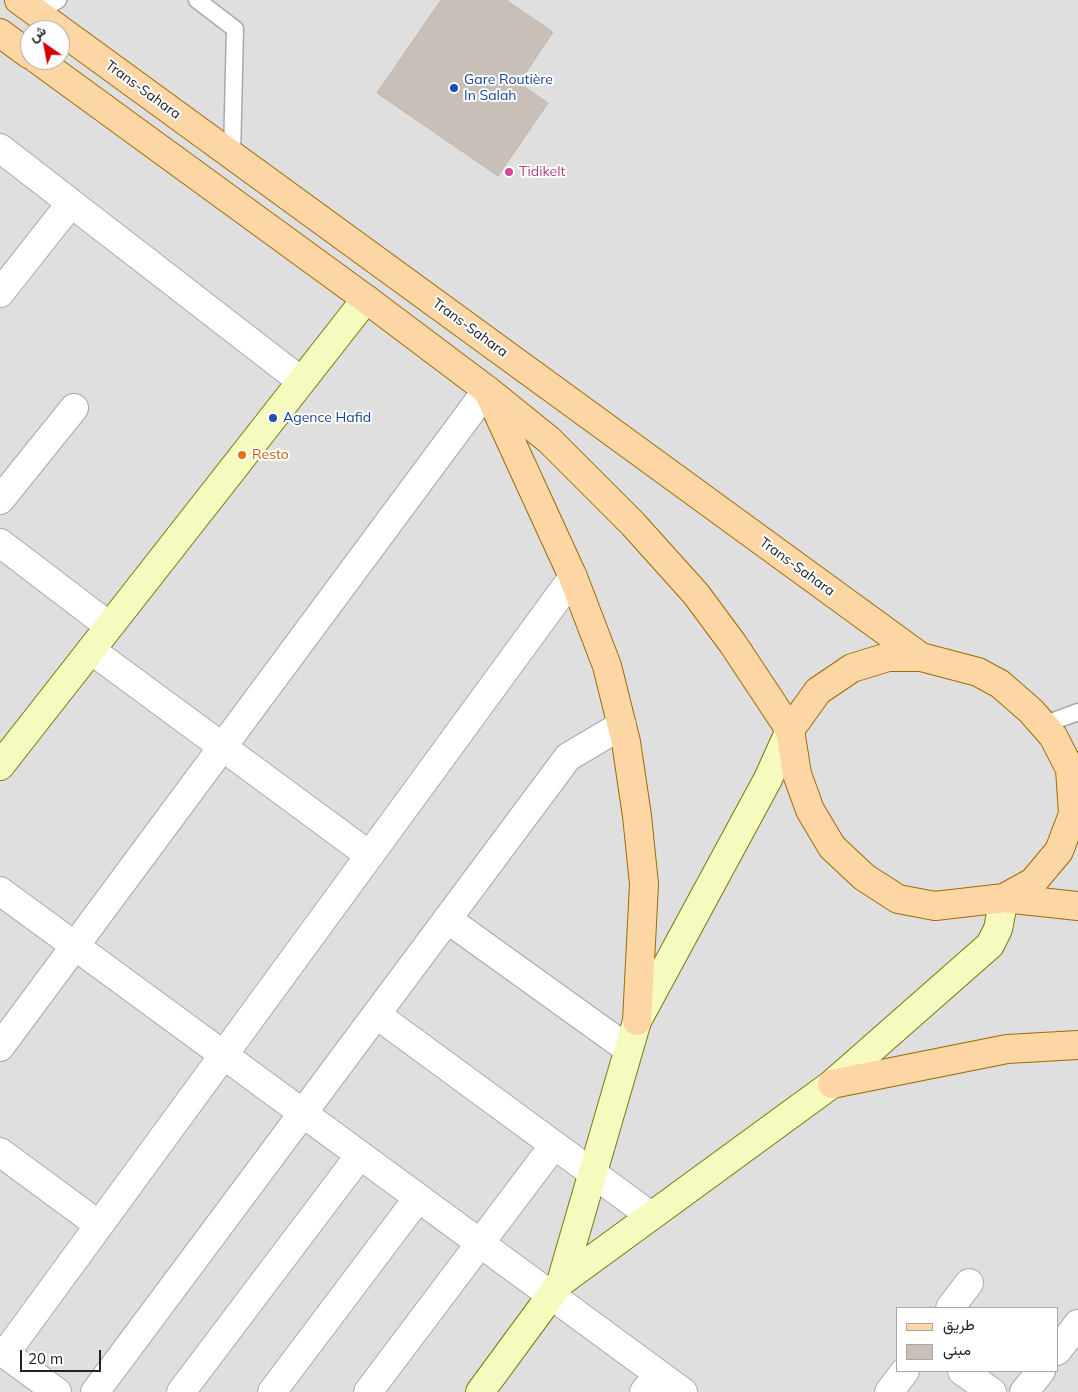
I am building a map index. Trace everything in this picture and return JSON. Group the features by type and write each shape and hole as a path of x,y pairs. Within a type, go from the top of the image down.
{"main road":[{"name":"Trans-Sahara","path":"38,4 232,154 920,656"},
{"path":"0,33 20,47"},
{"path":"52,70 366,299 487,390 549,440 633,524 696,594 733,644 790,730 797,774 810,810 832,846 864,877 898,899 935,906 1004,898 1078,906"},
{"path":"0,766 366,299"},
{"path":"487,390 574,577 607,666 622,725 637,816 644,884 637,1021"},
{"path":"556,1288 637,1021 768,779 790,730 818,691 852,668 888,656 920,656 978,672 1000,684 1031,712 1053,736 1074,772 1073,814 1059,851 1033,882 1004,898"},
{"path":"480,1392 556,1288 832,1084 990,945 998,930 1004,898"},
{"path":"832,1084 1006,1049 1078,1045"}],"street":[{"path":"0,148 301,381"},
{"path":"0,293 71,203"},
{"path":"0,1047 487,390"},
{"path":"0,500 74,408"},
{"path":"0,543 109,626"},
{"path":"57,1392 2,1352 99,1225 574,577"},
{"path":"91,650 369,855"},
{"path":"96,1392 568,757 622,725"},
{"path":"0,892 480,1243 556,1288 651,1383 683,1392"},
{"path":"447,919 628,1050"},
{"path":"377,1015 651,1216"},
{"path":"368,1392 554,1144"},
{"path":"0,1152 99,1225"},
{"path":"181,1392 360,1155"},
{"path":"272,1392 418,1198"},
{"path":"951,1307 969,1283"},
{"path":"1058,1350 1078,1324"},
{"path":"963,1372 992,1392"},
{"path":"1024,1392 1040,1372"}],"lane":[{"path":"197,0 236,30 232,154"},
{"path":"1043,725 1078,712"}],"shaded area":[{"path":"0,0 1078,0 1078,1392 0,1392"}],"building":[{"name":"Gare Routière In Salah","path":"441,0 506,0 553,32 519,83 548,103 498,176 377,93"}],"place":[{"name":"Gare Routière In Salah","path":"454,88"},
{"name":"Tidikelt","path":"509,172"},
{"name":"Agence Hafid","path":"273,418"},
{"name":"Resto","path":"242,455"}]}
